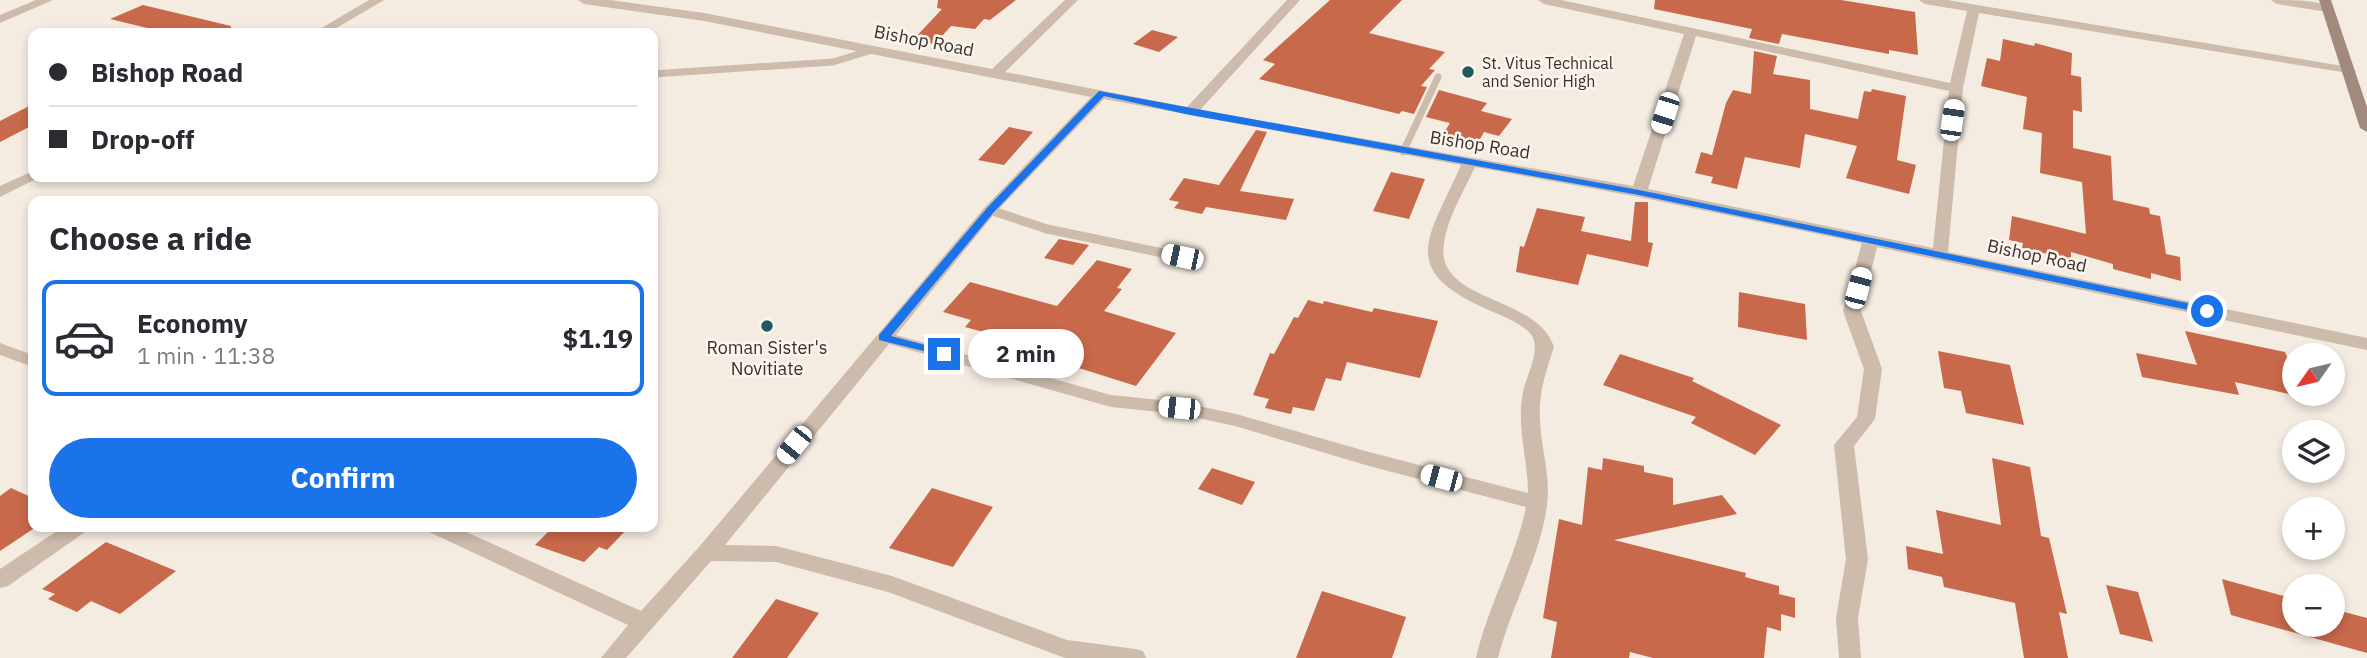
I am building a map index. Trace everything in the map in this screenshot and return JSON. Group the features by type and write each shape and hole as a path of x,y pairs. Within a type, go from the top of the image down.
{"street":[{"path":"0,19 47,0"},
{"path":"328,28 378,0"},
{"name":"Bishop Road","path":"584,0 704,17 994,75 1102,93 1190,113 1639,192 1870,243 1940,255 2367,344"},
{"path":"994,75 1072,0"},
{"path":"1190,113 1294,0"},
{"path":"1544,0 1594,5 1690,33 1956,88"},
{"path":"1925,0 2349,71"},
{"path":"2277,0 2326,4 2367,128"},
{"path":"1940,255 1956,88 1974,9"},
{"path":"1639,192 1690,33"},
{"path":"612,658 706,553 990,210 1102,93"},
{"path":"1470,162 1436,242 1433,260 1444,278 1477,299 1519,317 1538,330 1545,346 1533,384 1530,417 1538,503 1523,561 1491,639 1487,658"},
{"path":"0,192 28,178"},
{"path":"1850,658 1847,618 1857,559 1844,445 1866,419 1873,369 1852,311 1870,243"},
{"path":"883,337 1111,401 1179,408 1236,420 1369,459 1538,503"},
{"path":"0,349 28,359"},
{"path":"0,580 71,532"},
{"path":"447,532 643,622"},
{"path":"706,553 776,554 892,584 1066,649 1135,658"}],"lane":[{"path":"658,74 833,62 872,50"},
{"path":"1403,152 1438,77"},
{"path":"990,210 1047,229 1182,257"}],"building":[{"path":"938,0 1016,0 990,20 984,19 975,29 951,26 935,44 912,41 942,9 937,8"},
{"path":"1330,0 1402,0 1369,33 1445,52 1429,69 1435,70 1421,86 1427,87 1414,114 1402,111 1399,114 1259,79 1275,64 1263,60"},
{"path":"1655,0 1841,0 1915,12 1918,55 1889,50 1889,54 1782,34 1779,44 1749,38 1752,29 1654,9"},
{"path":"143,5 231,26 147,28 110,19"},
{"path":"1152,30 1178,37 1159,52 1133,44"},
{"path":"2003,39 2034,46 2035,43 2072,53 2071,75 2081,77 2082,112 2073,110 2073,148 2111,156 2113,200 2149,208 2150,214 2160,216 2166,254 2180,257 2181,281 2151,273 2151,279 2113,269 2113,264 2071,252 2071,258 2052,255 2022,248 2023,243 2009,240 2012,216 2086,234 2082,182 2040,173 2042,133 2023,129 2027,97 1981,86 1987,58 2000,61"},
{"path":"1754,51 1777,56 1773,74 1810,80 1810,109 1858,119 1864,91 1871,92 1872,89 1906,96 1897,160 1916,165 1909,194 1846,178 1857,146 1805,134 1800,168 1745,157 1737,189 1711,183 1713,177 1695,173 1701,152 1712,155 1726,103 1733,90 1751,94"},
{"path":"1439,90 1487,103 1481,111 1512,119 1499,136 1484,132 1475,148 1447,142 1449,138 1442,136 1450,123 1426,117"},
{"path":"28,107 28,128 0,142 0,121"},
{"path":"1009,127 1033,132 1004,165 978,160"},
{"path":"1256,130 1267,132 1240,191 1294,199 1286,220 1206,207 1202,214 1174,208 1179,202 1169,200 1184,178 1219,185"},
{"path":"1391,172 1425,179 1409,219 1373,211"},
{"path":"1635,202 1648,202 1648,242 1653,243 1648,267 1587,254 1578,285 1516,272 1520,246 1524,247 1537,208 1585,217 1581,231 1631,241"},
{"path":"1059,239 1089,245 1073,265 1044,258"},
{"path":"1097,260 1132,269 1117,288 1122,289 1104,311 1176,333 1136,386 1082,369 1032,358 1041,345 993,331 991,334 965,327 971,320 943,312 970,282 1057,306"},
{"path":"1739,292 1805,304 1807,340 1738,327"},
{"path":"1308,300 1372,312 1374,308 1438,321 1420,378 1347,362 1341,381 1326,378 1314,411 1293,407 1291,414 1265,408 1269,399 1253,395 1270,353 1274,354 1294,317 1298,318"},
{"path":"2185,331 2282,351 2282,392 2235,382 2239,395 2142,377 2136,353 2197,365"},
{"path":"1938,351 2010,365 2024,425 1966,413 1961,391 1944,388"},
{"path":"1620,354 1694,378 1692,381 1781,425 1755,455 1691,423 1696,417 1603,385"},
{"path":"1603,458 1644,466 1644,472 1673,478 1673,505 1722,495 1737,514 1614,540 1746,573 1745,577 1779,586 1779,594 1795,598 1795,618 1781,614 1781,631 1767,627 1764,658 1653,658 1630,652 1629,658 1551,658 1557,622 1543,618 1559,519 1582,525 1588,467 1602,470"},
{"path":"1992,458 2030,467 2041,536 2049,538 2067,614 2059,612 2068,658 2024,658 2015,603 1944,587 1942,577 1908,569 1906,546 1943,554 1936,510 2001,525"},
{"path":"1212,468 1255,482 1242,505 1198,489"},
{"path":"11,488 28,496 28,532 0,551 0,496"},
{"path":"932,488 993,507 953,567 889,548"},
{"path":"548,532 624,532 607,550 599,547 584,562 535,545"},
{"path":"106,542 176,571 120,614 91,601 77,612 48,599 55,594 42,589"},
{"path":"2222,579 2282,596 2282,629 2231,615"},
{"path":"2106,585 2138,592 2153,642 2120,634"},
{"path":"1322,591 1406,617 1392,658 1296,658"},
{"path":"776,599 819,613 787,658 732,658"},
{"path":"2345,612 2367,618 2367,653 2310,637 2345,637"}],"place":[{"name":"St. Vitus Technical and Senior High","path":"1468,72"},
{"name":"Roman Sister's Novitiate","path":"767,326"}],"route":[{"path":"944,354 883,337 990,210 1102,93 1190,113 1639,192 1870,243 2207,311"}]}
